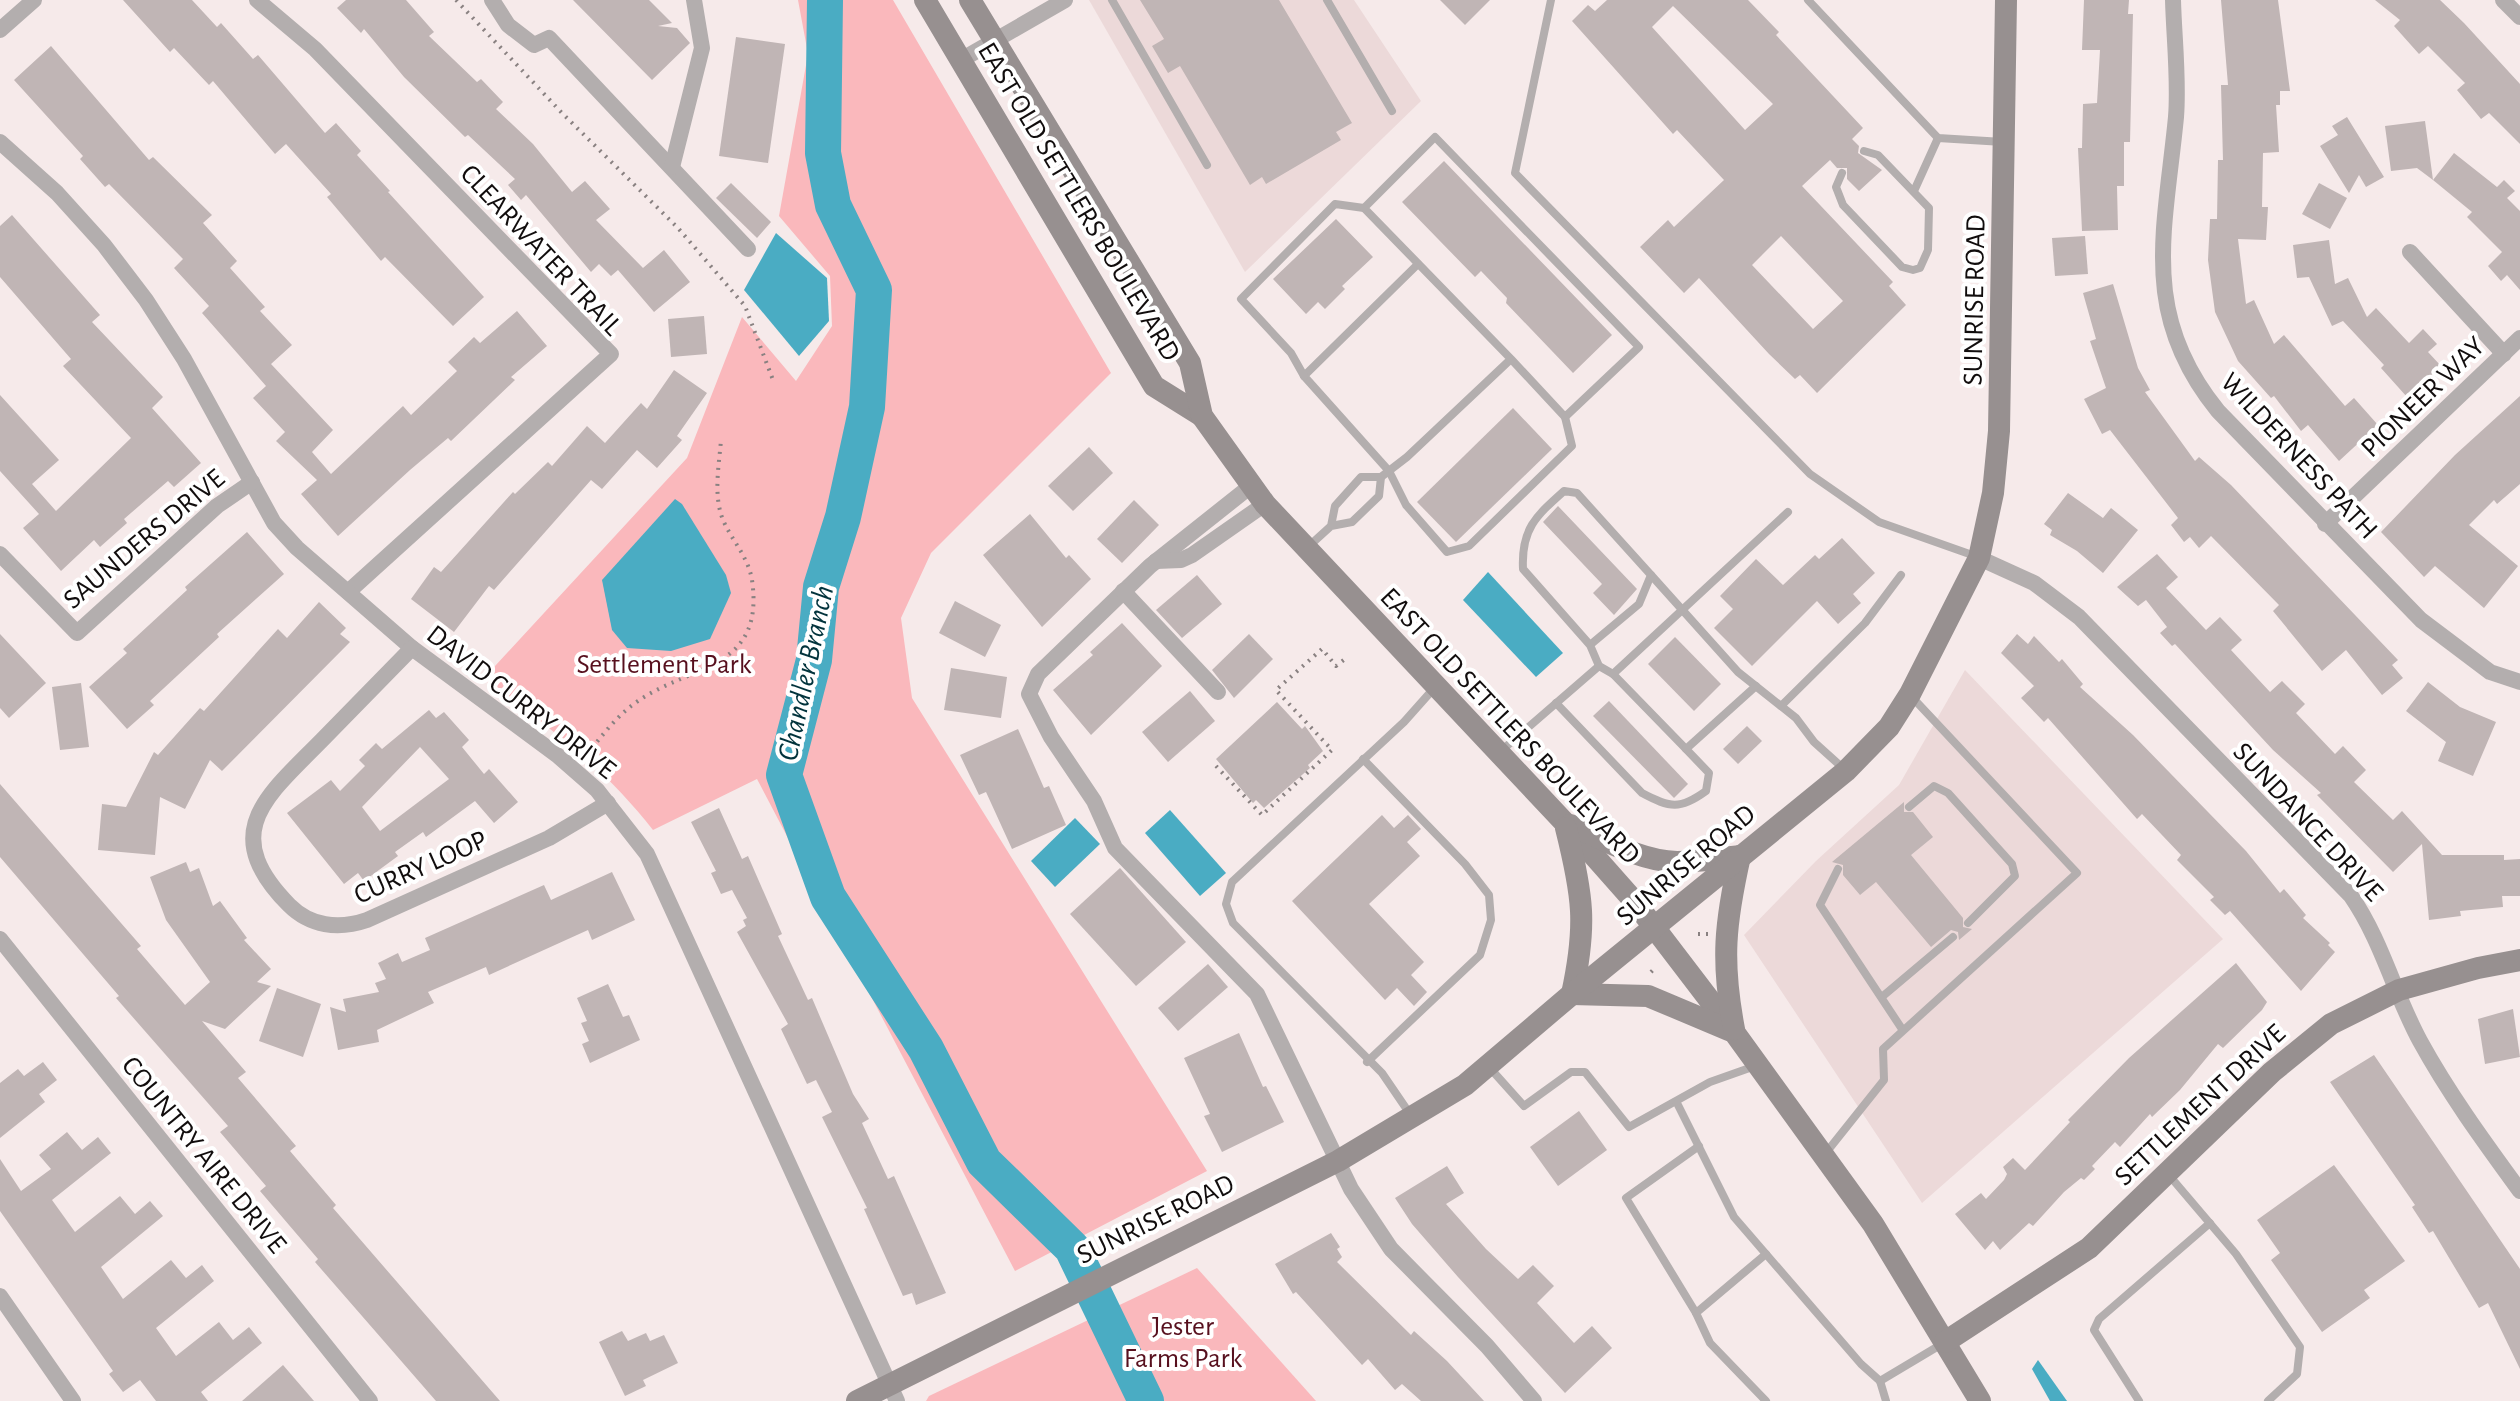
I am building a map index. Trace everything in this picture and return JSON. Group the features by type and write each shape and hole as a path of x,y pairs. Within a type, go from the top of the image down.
{"main road":[{"name":"EAST OLD SETTLERS BOULEVARD","path":"925,0 1154,386 1202,416 1258,494 1305,549 1500,752 1655,928 1825,1154 1980,1401"},
{"name":"EAST OLD SETTLERS BOULEVARD","path":"970,0 1190,363 1202,416"},
{"name":"SUNRISE ROAD","path":"857,1401 893,1393 1043,1308 1338,1161 1465,1085 1846,771 1889,727 1910,694 1979,558 1993,493 1999,431 2006,0"},
{"path":"1565,823 1650,857 1674,862 1740,856 1724,934 1727,993 1734,1032"},
{"path":"1565,823 1582,892 1584,920 1572,994 1648,996 1734,1032"},
{"name":"SETTLEMENT DRIVE","path":"1945,1342 2089,1248 2272,1072 2319,1034 2399,990 2520,960"}],"street":[{"path":"0,30 34,0"},
{"name":"CLEARWATER TRAIL","path":"257,0 315,49 611,354 348,592"},
{"path":"492,0 508,25 534,45 549,38 748,249"},
{"path":"672,167 702,48 694,0"},
{"path":"961,60 1065,0"},
{"name":"WILDERNESS PATH","path":"2173,0 2176,113 2162,273 2165,308 2178,345 2200,389 2325,524 2421,620 2490,672 2520,682"},
{"path":"2503,0 2520,17"},
{"name":"DAVID CURRY DRIVE","path":"0,142 57,193 104,245 146,300 184,359 274,523 412,648 557,755 608,803 647,854 893,1393"},
{"path":"2410,252 2504,354"},
{"name":"PIONEER WAY","path":"2325,524 2520,338"},
{"name":"SAUNDERS DRIVE","path":"0,554 77,633 217,506 252,482"},
{"path":"1258,494 1153,564 1038,674 1029,694 1051,737 1094,801 1115,848 1257,994 1351,1189 1391,1249 1487,1346 1534,1401"},
{"name":"SUNDANCE DRIVE","path":"1979,558 2034,583 2079,617 2351,896 2373,928 2427,1052 2465,1115 2520,1191"},
{"path":"1123,591 1218,692"},
{"name":"CURRY LOOP","path":"412,648 264,799 254,837 260,869 264,880 301,918 336,926 367,920 549,838 608,803"},
{"name":"COUNTRY AIRE DRIVE","path":"0,939 370,1401"},
{"path":"0,1296 73,1401"}],"lane":[{"path":"1112,0 1207,165"},
{"path":"1327,0 1392,111"},
{"path":"1551,0 1515,173 1810,474 1879,522 1979,558"},
{"path":"1808,0 1938,138 2006,143"},
{"path":"1364,208 1435,137 1639,347 1565,417"},
{"path":"1914,191 1938,138"},
{"path":"1842,173 1836,187 1843,205 1902,267 1913,270 1925,262 1931,215 1914,191 1878,155 1864,151"},
{"path":"1335,204 1364,208 1565,417 1572,446 1469,546 1447,552 1406,505 1389,471 1304,376 1291,353 1241,299 1335,204"},
{"path":"1304,376 1418,264"},
{"path":"1331,526 1335,506 1361,477 1381,477 1389,471 1511,359"},
{"path":"1305,549 1331,526 1352,522 1379,496 1381,477"},
{"path":"1556,703 1642,793 1674,806 1689,804 1706,791 1709,773 1613,674 1599,666 1590,645 1523,569 1526,537 1534,518 1564,491 1577,493 1738,672 1781,706 1846,771"},
{"path":"1613,674 1788,512"},
{"path":"1590,645 1639,604 1651,575"},
{"path":"1781,706 1865,623 1901,575"},
{"path":"1500,752 1599,666"},
{"path":"1412,1118 1382,1073 1367,1062 1233,923 1226,904 1232,882 1404,722 1436,686"},
{"path":"1686,749 1756,686"},
{"path":"1825,1154 1884,1080 1883,1049 2077,873 1910,694"},
{"path":"1363,759 1465,864 1489,895 1491,920 1480,955 1367,1062"},
{"path":"1909,807 1934,786 1948,793 2012,864 2015,876 1968,923"},
{"path":"1838,869 1820,905 1902,1029"},
{"path":"1883,996 1953,937"},
{"path":"1488,1066 1524,1106 1571,1072 1585,1072 1629,1127 1710,1082 1758,1065"},
{"path":"1677,1103 1734,1217 1861,1364 1880,1381 1886,1401"},
{"path":"1699,1146 1626,1198 1696,1313 1710,1343 1766,1401"},
{"path":"2168,1173 2236,1254 2300,1347 2297,1374 2268,1401"},
{"path":"2139,1401 2094,1330 2099,1319 2210,1223"},
{"path":"1696,1313 1766,1254"},
{"path":"1880,1381 1945,1342"}],"path":[{"path":"456,0 562,113 678,228 745,306 773,380"},
{"path":"587,754 611,724 640,699 711,667 733,654 743,641 752,600 752,579 741,550 723,521 718,503 721,440"},
{"path":"1216,766 1262,815 1332,750 1276,690 1322,649 1336,666 1345,659"}],"shaded area":[{"path":"1089,0 1354,0 1421,101 1245,272"},
{"path":"1965,670 2223,939 1922,1203 1744,935 1816,861 1899,785"}],"green space":[{"name":"Settlement Park","path":"798,0 893,0 1111,373 931,553 901,618 912,698 1207,1171 1015,1271 757,779 653,830 594,766 483,679 687,458 742,317 796,381 832,326 830,276 779,216 808,54"},
{"name":"Jester Farms Park","path":"1197,1268 1316,1401 926,1401 929,1396"}],"water":[{"path":"776,233 827,278 829,321 799,356 744,290"},
{"path":"675,499 682,504 726,575 731,593 710,639 671,651 627,648 612,630 602,580"},
{"path":"1488,572 1563,653 1536,677 1463,600"},
{"path":"1170,810 1226,873 1200,896 1145,833"},
{"path":"1075,818 1100,844 1055,887 1031,861"},
{"path":"2038,1360 2067,1401 2050,1401 2032,1369"}],"building":[{"path":"123,0 192,0 217,27 221,23 253,59 258,55 325,133 336,123 361,151 357,155 388,192 484,297 453,326 385,257 381,261 327,197 331,194 286,144 275,154 213,81 209,85 174,48 170,52"},
{"path":"346,0 406,0 434,32 429,36 477,82 481,79 503,102 496,109 533,144 572,192 585,181 610,209 596,220 643,268 664,250 690,282 654,312 618,270 611,276 599,264 591,272 526,195 521,200 508,185 515,179 468,135 465,137 404,77 364,29 361,33 337,8"},
{"path":"573,0 649,0 672,23 658,26 677,28 690,43 652,80"},
{"path":"1140,0 1279,0 1352,123 1336,132 1341,140 1266,184 1262,177 1250,185 1180,66 1168,73 1152,46 1164,39"},
{"path":"1440,0 1490,0 1465,25"},
{"path":"1607,0 1748,0 1779,32 1776,35 1863,128 1852,139 1859,146 1858,153 1882,170 1859,191 1847,179 1847,168 1837,168 1830,160 1802,186 1893,282 1889,286 1906,305 1817,393 1800,375 1795,379 1769,354 1699,278 1684,293 1640,247 1668,220 1674,227 1724,180 1677,130 1673,134 1572,21 1588,5 1595,11","holes":["1673,6 1773,104 1745,130 1652,27","1781,236 1843,301 1813,329 1752,265"]},
{"path":"2084,0 2129,0 2128,14 2133,14 2130,142 2124,142 2124,186 2117,186 2118,230 2082,231 2078,148 2082,148 2083,104 2097,103 2100,50 2082,50"},
{"path":"2221,0 2278,0 2290,91 2280,91 2280,105 2276,105 2279,152 2263,153 2262,207 2268,207 2266,240 2238,239 2246,304 2254,300 2274,344 2284,335 2345,406 2354,398 2378,425 2339,461 2308,425 2301,431 2274,396 2271,398 2238,361 2215,312 2208,260 2210,219 2217,219 2218,160 2223,160 2221,85 2228,85"},
{"path":"2375,0 2440,0 2464,23 2520,84 2520,144 2489,113 2481,119 2457,90 2465,83 2428,46 2419,54 2394,26 2400,20"},
{"path":"736,37 785,44 768,163 719,156"},
{"path":"51,46 149,160 153,157 212,215 203,223 237,261 230,268 265,307 260,311 292,345 271,364 333,430 312,452 331,474 403,406 411,415 457,371 448,362 474,337 480,343 517,311 547,346 511,377 515,380 451,441 448,438 338,536 301,494 317,480 276,441 285,432 253,398 266,386 202,313 209,306 174,268 183,259 109,184 105,187 80,159 83,156 14,80"},
{"path":"2347,117 2384,177 2366,187 2359,175 2349,193 2320,146 2338,135 2332,126"},
{"path":"2425,121 2433,180 2417,168 2391,171 2385,126"},
{"path":"2454,153 2497,187 2504,180 2515,191 2507,198 2520,211 2520,290 2507,275 2501,281 2488,266 2502,252 2467,217 2472,212 2433,180"},
{"path":"1444,161 1612,335 1573,373 1506,303 1507,298 1481,271 1475,277 1402,202"},
{"path":"731,183 771,222 757,238 716,198"},
{"path":"2319,183 2347,198 2330,229 2302,214"},
{"path":"12,215 100,315 92,322 163,397 152,408 201,463 174,487 168,481 124,519 127,523 100,547 94,540 61,571 23,528 39,514 0,471 0,395 59,460 32,484 56,511 131,438 63,366 71,359 0,277 0,226"},
{"path":"1336,219 1373,257 1342,286 1345,289 1325,309 1318,302 1306,314 1273,279"},
{"path":"2085,236 2088,274 2055,276 2052,238"},
{"path":"2329,240 2335,284 2348,278 2367,317 2376,308 2409,343 2423,329 2437,344 2428,352 2441,366 2407,397 2381,368 2384,365 2343,321 2332,326 2309,277 2297,278 2293,245"},
{"path":"2113,284 2138,368 2150,390 2145,392 2195,461 2199,457 2231,485 2398,660 2392,665 2403,678 2382,695 2346,650 2322,671 2273,611 2279,605 2211,536 2199,548 2190,537 2184,542 2171,525 2178,518 2110,430 2102,434 2084,399 2106,388 2090,341 2096,339 2083,293"},
{"path":"704,316 707,354 671,357 668,319"},
{"path":"674,370 707,393 677,436 682,440 657,468 637,450 602,489 591,480 494,590 489,586 454,632 411,599 434,567 441,572 513,492 515,494 548,462 552,466 587,426 605,443 641,403 647,409"},
{"path":"2520,396 2520,484 2497,504 2494,500 2469,525 2518,566 2484,608 2435,566 2424,577 2381,532 2455,455"},
{"path":"1513,408 1552,449 1456,542 1417,502"},
{"path":"1089,447 1113,473 1073,511 1048,486"},
{"path":"2068,493 2103,518 2111,508 2138,530 2103,573 2077,551 2050,535 2052,530 2044,524"},
{"path":"1134,500 1159,525 1122,563 1097,539"},
{"path":"1558,506 1637,589 1614,615 1593,593 1602,584 1543,522"},
{"path":"1030,514 1066,558 1069,555 1091,579 1042,627 983,555"},
{"path":"247,532 284,574 217,634 219,637 150,701 154,705 127,729 89,687 127,653 123,649 187,590 185,587"},
{"path":"1842,538 1875,573 1853,594 1861,603 1838,624 1817,601 1752,666 1714,628 1733,609 1720,596 1756,559 1783,585 1815,555 1819,559"},
{"path":"2157,554 2178,577 2166,588 2206,630 2220,617 2242,640 2231,650 2270,692 2282,681 2305,704 2296,713 2335,754 2343,746 2366,770 2354,782 2393,820 2402,811 2442,855 2504,855 2504,860 2520,859 2520,896 2502,896 2503,907 2460,911 2461,916 2429,920 2422,844 2393,872 2317,795 2321,793 2273,750 2175,644 2172,646 2160,633 2167,627 2146,600 2138,606 2117,587"},
{"path":"1197,575 1222,604 1182,638 1156,610"},
{"path":"955,601 1001,625 985,657 939,633"},
{"path":"319,602 346,628 340,634 350,642 222,771 210,760 185,809 160,797 155,855 98,850 102,804 126,807 154,752 158,755 200,708 204,711 278,629 287,638"},
{"path":"1122,623 1162,666 1091,735 1053,690 1093,655 1090,652"},
{"path":"0,634 46,683 9,718 0,708"},
{"path":"1249,634 1273,659 1234,698 1212,670"},
{"path":"2017,634 2028,644 2034,636 2059,662 2062,659 2083,684 2080,687 2133,735 2246,851 2280,893 2284,889 2306,915 2303,918 2330,943 2328,945 2335,952 2301,991 2230,911 2225,915 2210,900 2214,897 2177,860 2181,855 2142,814 2137,819 2048,718 2044,722 2021,698 2034,686 2001,653"},
{"path":"1675,637 1721,684 1694,711 1648,664"},
{"path":"951,668 1007,677 1001,718 944,710"},
{"path":"2428,682 2460,707 2496,722 2473,776 2438,761 2446,742 2406,711"},
{"path":"81,683 89,747 60,750 52,687"},
{"path":"1190,691 1215,721 1168,762 1142,732"},
{"path":"1609,701 1688,784 1674,798 1593,716"},
{"path":"1277,702 1302,729 1305,726 1323,751 1308,765 1310,768 1264,808 1256,800 1253,803 1216,759"},
{"path":"429,710 436,718 444,712 469,740 462,747 484,774 489,769 518,802 494,823 475,801 426,837 423,832 395,852 398,856 364,881 358,873 344,884 287,813 331,780 340,791 365,766 359,760 376,743 382,749","holes":["420,747 449,779 380,831 362,807"]},
{"path":"1747,726 1762,741 1738,764 1723,749"},
{"path":"1018,729 1044,788 1049,786 1066,825 1012,849 986,792 979,795 960,755"},
{"path":"0,784 141,946 137,949 185,1005 210,982 166,920 150,877 186,862 190,872 199,868 213,906 220,901 247,938 244,940 271,969 257,982 271,986 225,1029 202,1021 246,1072 238,1078 296,1146 290,1151 336,1205 333,1208 500,1401 436,1401 315,1262 318,1259 260,1191 266,1186 220,1132 228,1126 116,998 119,996 0,857"},
{"path":"1904,802 1904,812 1913,812 1933,837 1911,855 1963,918 1963,927 1972,929 1959,940 1958,932 1951,930 1931,947 1876,882 1860,895 1843,875 1843,865 1832,862"},
{"path":"719,808 742,859 748,856 782,934 778,936 808,1000 812,998 853,1094 869,1119 862,1123 888,1179 894,1176 946,1293 916,1305 912,1293 903,1296 864,1209 867,1208 822,1117 832,1112 816,1080 807,1084 781,1029 788,1024 737,932 746,926 743,920 747,918 732,890 721,894 711,873 716,871 691,822"},
{"path":"1382,815 1394,828 1408,815 1421,829 1407,842 1420,856 1369,904 1424,962 1411,975 1427,992 1414,1006 1397,988 1385,1000 1292,901"},
{"path":"1120,868 1186,942 1136,986 1070,914"},
{"path":"612,872 635,920 592,940 588,930 489,975 486,967 428,992 434,1003 377,1030 379,1042 338,1050 330,1007 346,1012 343,999 379,992 375,983 386,979 378,963 398,953 402,962 430,950 425,938 544,885 551,900"},
{"path":"2236,963 2267,1002 2262,1010 2223,1048 2218,1044 2180,1090 2152,1117 2150,1114 2120,1147 2115,1142 2092,1166 2095,1169 2064,1192 2033,1226 2029,1223 2000,1250 1993,1241 1985,1250 1955,1214 1981,1193 1986,1199 2004,1180 2007,1174 2003,1167 2013,1158 2025,1170 2070,1122 2068,1120 2129,1058"},
{"path":"1208,964 1228,987 1178,1031 1158,1008"},
{"path":"608,984 623,1017 629,1015 640,1040 590,1063 582,1044 589,1041 581,1023 587,1021 577,998"},
{"path":"277,988 321,1004 303,1057 259,1041"},
{"path":"2513,1009 2520,1057 2485,1064 2478,1019"},
{"path":"1239,1033 1263,1087 1266,1086 1284,1122 1222,1152 1204,1116 1210,1114 1184,1058"},
{"path":"2374,1055 2520,1269 2520,1369 2488,1303 2479,1308 2433,1231 2429,1233 2412,1207 2415,1205 2330,1082"},
{"path":"43,1062 57,1080 39,1094 45,1102 0,1138 0,1083 18,1069 24,1076"},
{"path":"1579,1111 1607,1150 1558,1186 1530,1147"},
{"path":"67,1132 82,1150 98,1137 111,1153 52,1200 75,1232 120,1196 135,1214 150,1201 163,1216 101,1267 123,1299 171,1260 186,1278 202,1265 214,1281 156,1328 176,1356 219,1322 233,1340 249,1327 262,1343 201,1392 208,1401 156,1401 140,1380 123,1392 109,1374 113,1371 0,1211 0,1159 21,1191 51,1169 39,1155"},
{"path":"2334,1165 2405,1261 2364,1290 2370,1298 2322,1332 2271,1260 2280,1253 2257,1220"},
{"path":"1447,1166 1464,1193 1446,1204 1486,1249 1518,1279 1533,1265 1554,1286 1537,1303 1574,1343 1592,1326 1612,1348 1565,1393 1458,1277 1412,1224 1395,1198"},
{"path":"1331,1233 1340,1247 1337,1249 1342,1257 1337,1262 1411,1335 1414,1331 1447,1361 1484,1401 1421,1401 1402,1384 1395,1390 1368,1359 1362,1365 1296,1292 1293,1294 1275,1264"},
{"path":"622,1331 628,1341 646,1333 650,1341 664,1335 678,1363 643,1380 646,1386 625,1396 599,1342"},
{"path":"283,1365 314,1401 242,1401"}],"waterway":[{"name":"Chandler Branch","path":"825,0 823,153 833,205 874,290 867,407 843,517 821,587 814,660 784,775 828,897 926,1049 984,1162 1072,1248 1146,1401"}]}
